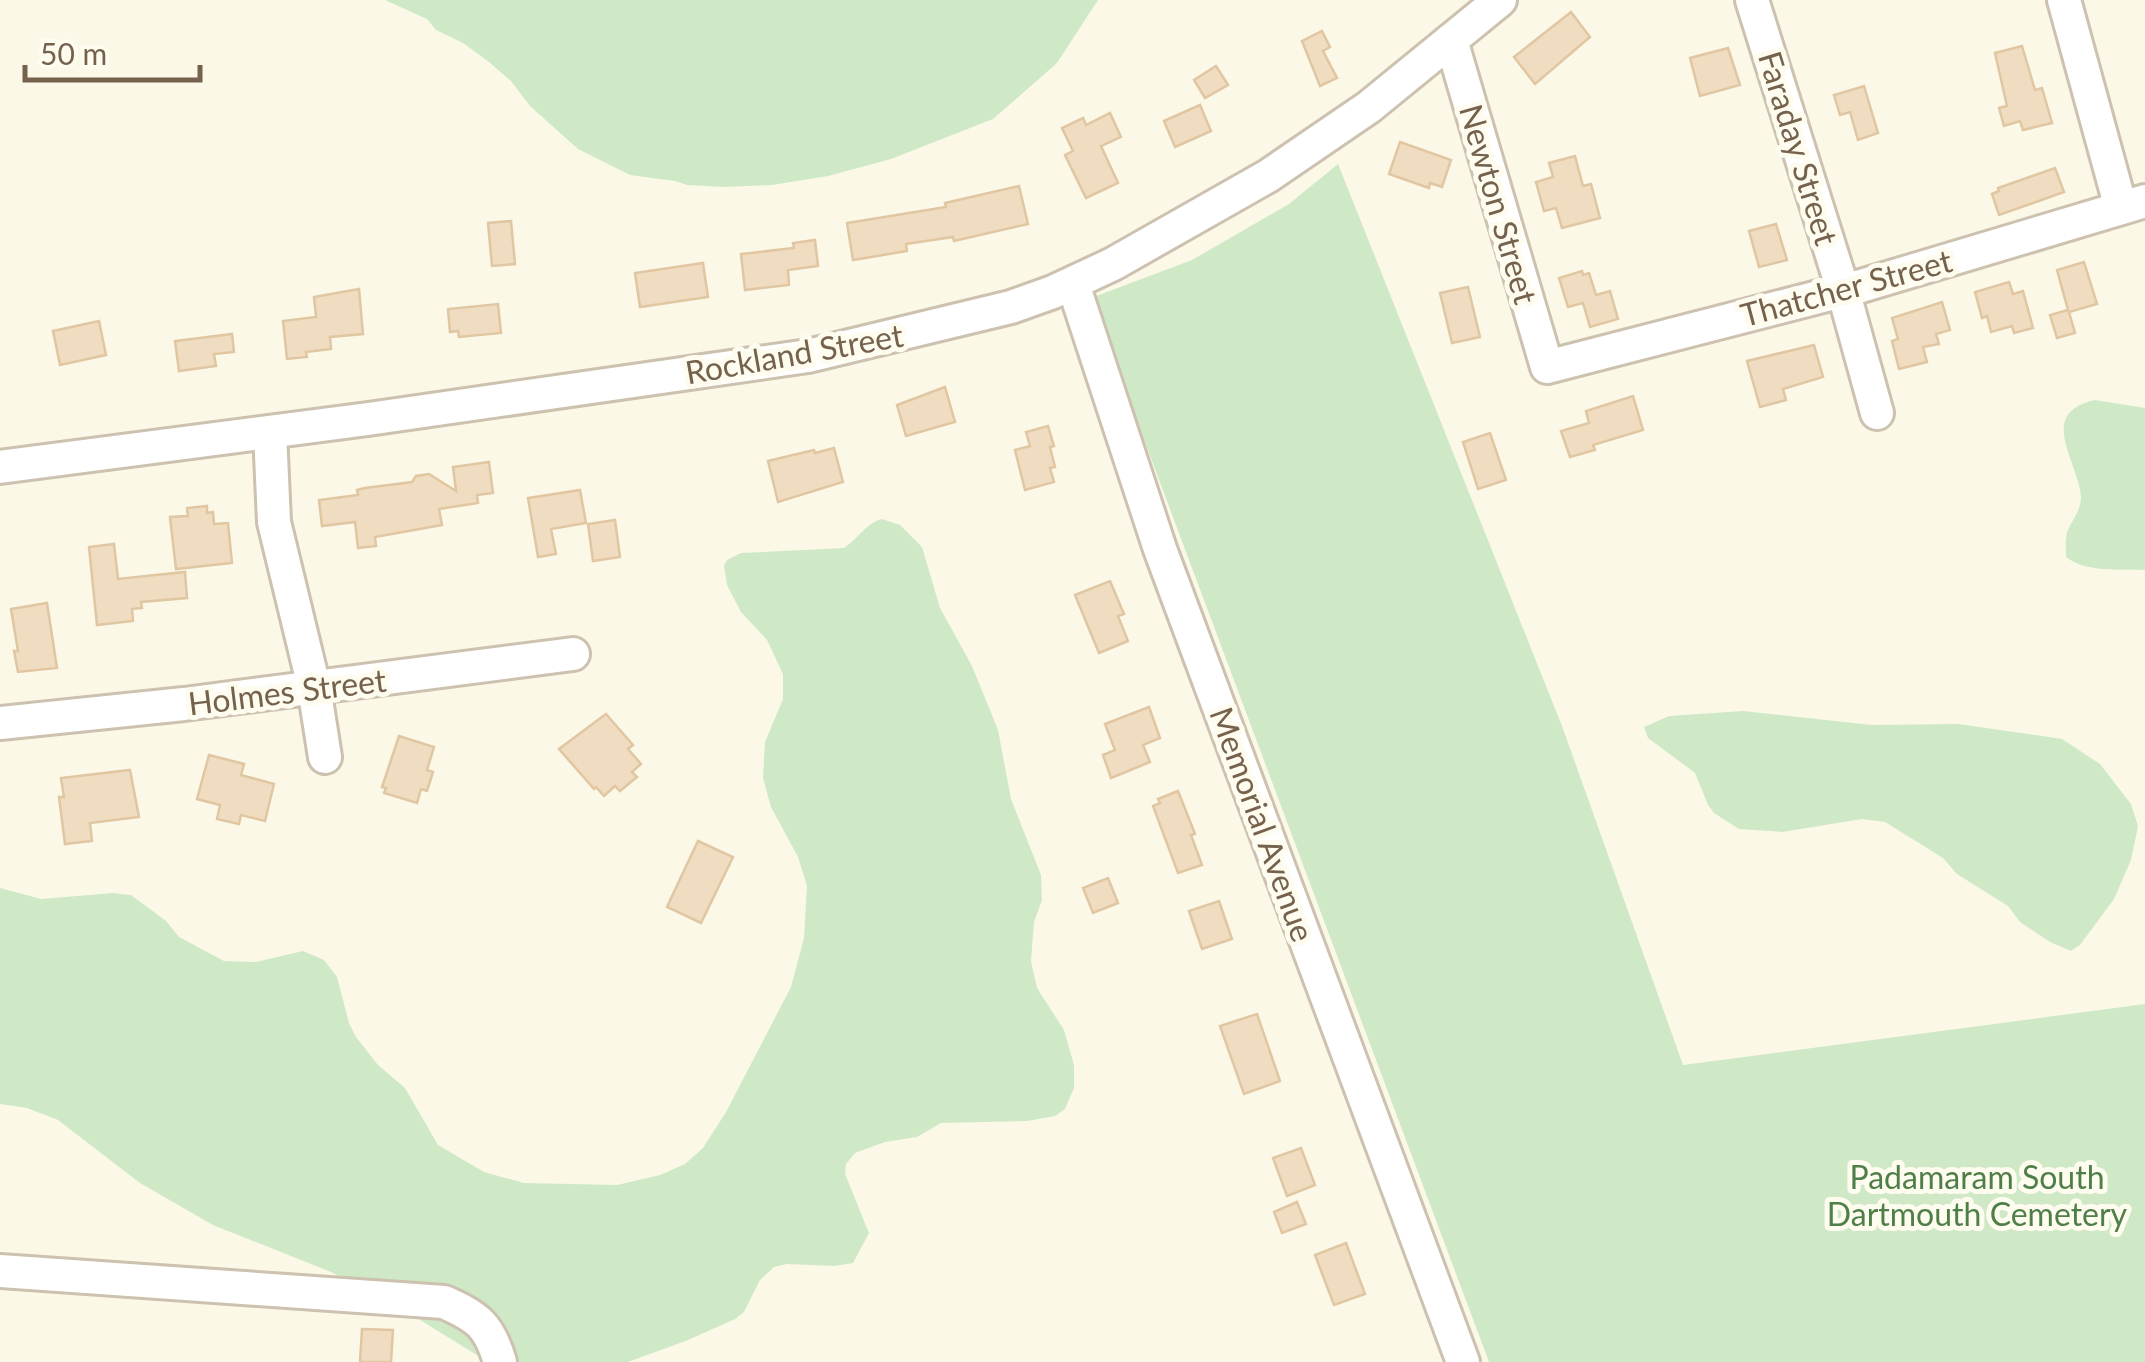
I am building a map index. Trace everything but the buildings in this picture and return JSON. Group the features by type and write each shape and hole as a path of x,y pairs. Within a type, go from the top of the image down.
{"street":[{"name":"Rockland Street","path":"0,467 808,356 967,318 1073,284 1281,168 1369,107 1500,0"},
{"name":"Faraday Street","path":"1752,0 1843,290 1876,412"},
{"path":"2064,0 2133,204"},
{"name":"Newton Street","path":"1451,40 1546,368"},
{"name":"Thatcher Street","path":"1546,368 1843,290 2133,204"},
{"name":"Memorial Avenue","path":"1073,284 1160,549 1464,1362"},
{"path":"270,432 274,522 314,687 325,757"},
{"name":"Holmes Street","path":"0,723 573,654"},
{"path":"0,1271 444,1302 476,1317 497,1353"}],"green space":[{"path":"385,0 1098,0 1057,63 993,119 891,159 828,176 772,185 724,187 630,175 578,149 489,62 436,30 427,19"},
{"name":"Padamaram South Dartmouth Cemetery","path":"1338,164 1562,726 1683,1065 2145,1004 2145,1362 1489,1362 1091,298 1192,260 1289,204"},
{"path":"2095,400 2145,408 2145,570 2094,568 2066,557 2067,533 2081,497 2064,427 2077,406"},
{"path":"882,519 900,525 922,547 940,608 972,666 998,730 1011,799 1041,875 1042,900 1034,922 1031,961 1037,988 1064,1030 1074,1065 1074,1088 1065,1109 1055,1116 1027,1121 941,1123 917,1137 885,1142 855,1153 846,1164 845,1174 869,1233 853,1263 774,1267 760,1280 744,1312 735,1319 628,1362 488,1362 396,1305 331,1272 213,1225 140,1183 58,1120 27,1108 0,1104 0,888 41,899 113,893 131,895 166,921 179,937 224,961 256,962 303,951 324,960 337,977 356,1037 378,1065 405,1088 438,1145 484,1172 524,1183 617,1185 660,1175 685,1164 703,1148 726,1112 791,987 804,938 807,886 798,857 771,807 763,778 765,742 783,699 783,674 767,640 741,612 727,585 724,566 741,553 844,548"},
{"path":"1743,711 1872,725 1958,724 2062,739 2100,764 2131,804 2138,826 2131,860 2114,899 2080,945 2071,951 2020,922 2008,906 1885,822 1862,819 1782,832 1739,829 1714,813 1695,773 1648,738 1644,727 1669,716"}]}
